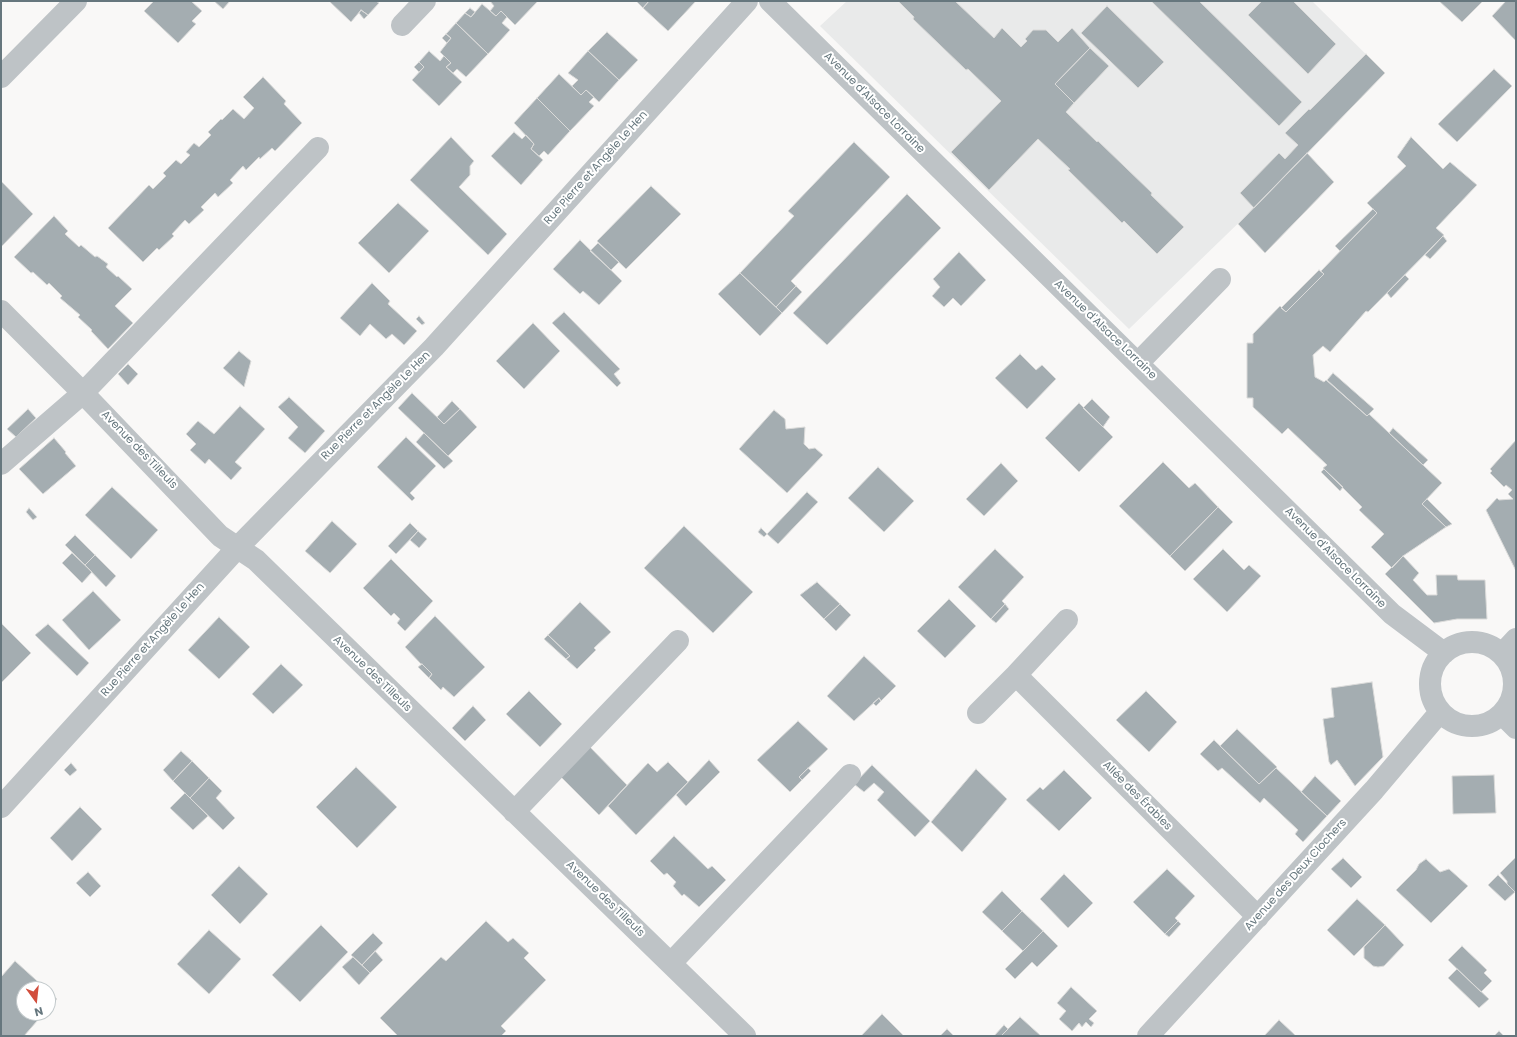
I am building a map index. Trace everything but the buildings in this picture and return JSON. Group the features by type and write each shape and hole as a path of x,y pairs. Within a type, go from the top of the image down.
{"street":[{"path":"1,77 76,1"},
{"path":"402,25 425,1"},
{"name":"Rue Pierre et Angèle Le Hen","path":"1,807 238,546 434,347 747,1"},
{"name":"Avenue d'Alsace Lorraine","path":"770,1 1392,614 1444,653"},
{"path":"1,464 83,392 318,148"},
{"path":"1138,363 1220,279"},
{"name":"Avenue des Tilleuls","path":"1,311 83,392 220,536 238,546 256,560 745,1036"},
{"path":"978,714 1067,620"},
{"path":"514,812 678,641"},
{"path":"1467,643 1479,643 1491,647 1509,647 1510,665 1514,678 1514,691 1510,704 1509,721 1490,722 1477,726 1464,726 1451,720 1440,712 1434,701 1430,688 1431,675 1436,663 1444,653 1454,646 1467,643"},
{"name":"Allée des Érables","path":"1016,675 1258,917"},
{"name":"Avenue des Deux Clochers","path":"1148,1036 1374,790 1440,712"},
{"path":"671,963 850,774"}],"shaded area":[{"path":"847,1 1312,1 1385,73 1254,208 1129,329 820,26"}]}
